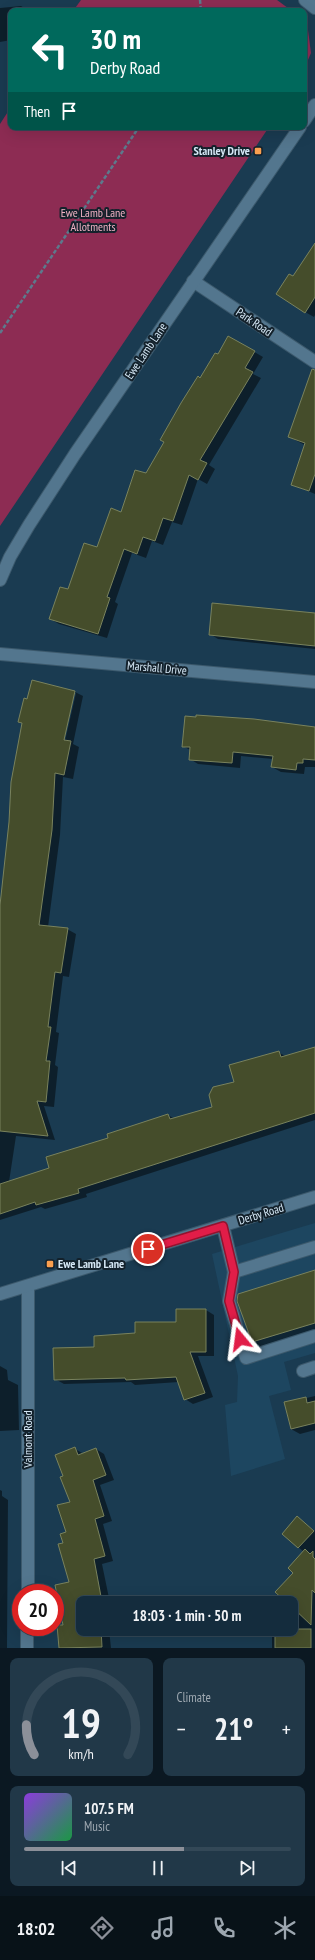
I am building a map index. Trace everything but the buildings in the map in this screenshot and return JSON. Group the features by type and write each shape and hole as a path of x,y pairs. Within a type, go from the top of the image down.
{"street":[{"path":"306,0 315,8"},
{"path":"307,116 315,105"},
{"name":"Ewe Lamb Lane","path":"0,580 10,557 28,525 75,454 298,130"},
{"name":"Park Road","path":"193,281 315,362"},
{"name":"Marshall Drive","path":"0,654 315,682"},
{"name":"Derby Road","path":"0,1294 315,1197"},
{"path":"223,1226 234,1272 229,1301 246,1358 315,1336"},
{"path":"234,1272 315,1247"},
{"name":"Valmont Road","path":"28,1286 28,1584"},
{"path":"303,1370 315,1367"},
{"path":"27,1636 27,1648"}],"path":[{"path":"0,333 137,130"}],"shaded area":[{"path":"315,1223 315,1353 284,1362 291,1390 269,1396 285,1459 231,1476 225,1405 237,1402 238,1376 212,1254"}],"green space":[{"path":"81,0 277,0 288,8 75,8"},
{"path":"307,29 308,30 311,53 307,62"},
{"name":"Ewe Lamb Lane Allotments","path":"8,112 8,130 267,130 0,526 0,124"}],"place":[{"name":"Stanley Drive","path":"258,151"},
{"name":"Ewe Lamb Lane","path":"50,1264"}],"route":[{"path":"148,1249 223,1226 234,1272 230,1287 229,1301 240,1339"}]}
